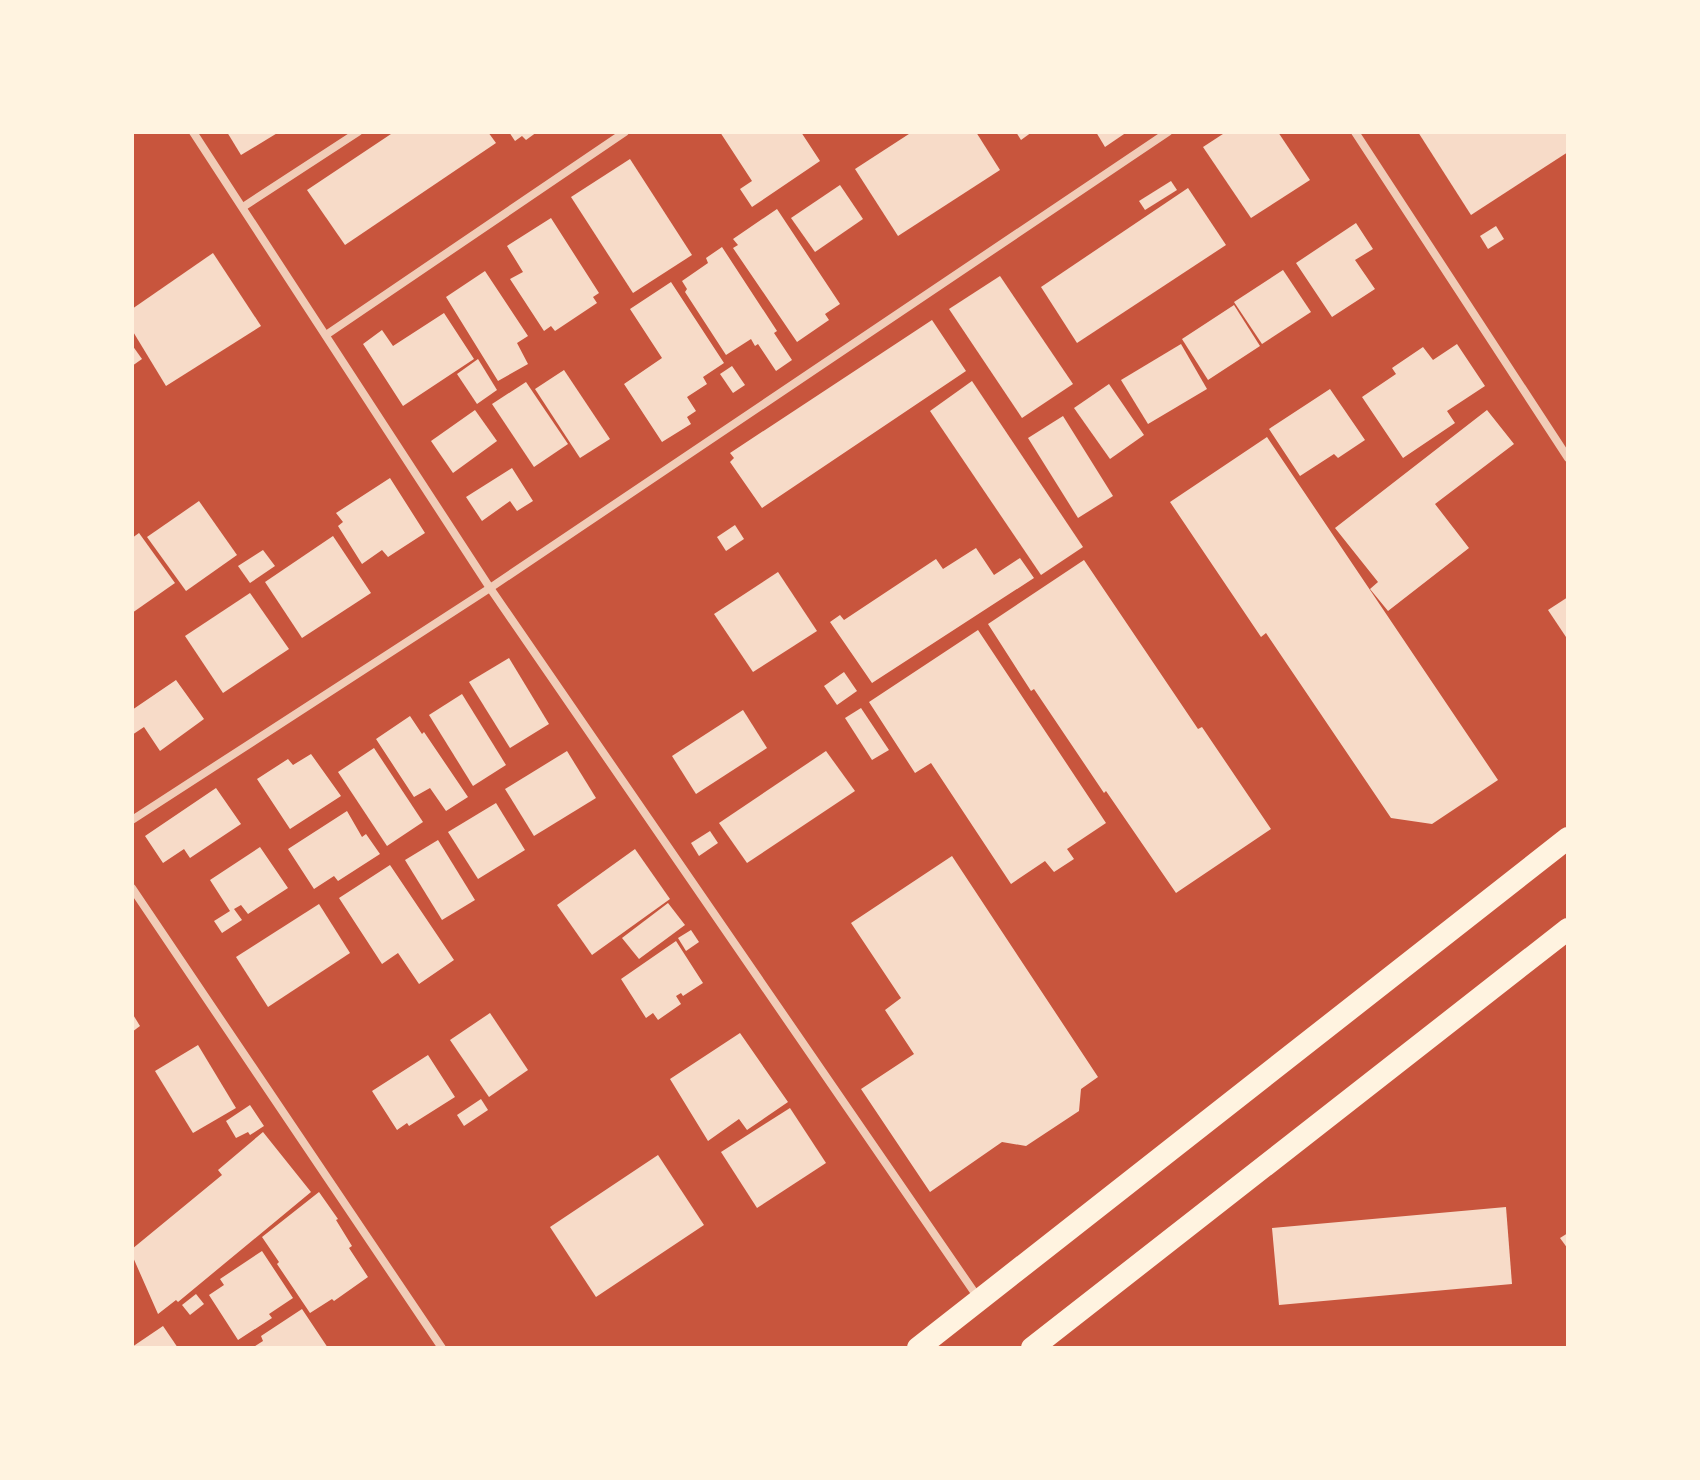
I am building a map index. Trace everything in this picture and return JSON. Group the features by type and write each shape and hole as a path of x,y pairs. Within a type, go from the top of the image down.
{"highway":[{"path":"918,1348 1568,838"},
{"path":"1032,1348 1568,929"}],"street":[{"path":"193,132 490,588 979,1300"},
{"path":"243,207 358,132"},
{"path":"326,335 625,132"},
{"path":"132,820 490,588 1168,132"},
{"path":"1355,132 1568,458"},
{"path":"132,888 442,1348"}],"building":[{"path":"227,132 279,132 241,155"},
{"path":"394,132 488,132 496,143 345,245 307,190"},
{"path":"509,132 537,132 526,140 522,136 515,141"},
{"path":"720,132 801,132 820,161 752,207 740,189 752,181"},
{"path":"912,132 976,132 1000,170 898,236 855,169"},
{"path":"1016,132 1032,132 1021,140"},
{"path":"1096,132 1127,132 1105,147"},
{"path":"1226,132 1278,132 1310,180 1251,218 1203,147"},
{"path":"1418,132 1568,132 1568,152 1471,215"},
{"path":"630,159 692,255 633,293 571,197"},
{"path":"1171,181 1177,190 1145,210 1139,201"},
{"path":"840,185 863,219 815,252 791,218"},
{"path":"1188,188 1226,245 1077,343 1041,287"},
{"path":"777,209 840,304 825,314 829,320 797,342 733,248 738,245 733,239"},
{"path":"551,218 599,293 593,297 597,303 555,331 551,326 544,331 510,279 523,272 507,246"},
{"path":"1356,223 1373,249 1355,260 1375,289 1332,317 1296,263"},
{"path":"1496,226 1504,239 1488,249 1480,236"},
{"path":"722,247 777,331 774,333 792,360 776,371 758,344 755,346 751,339 726,355 685,292 687,289 682,281 708,263 706,258"},
{"path":"213,253 261,326 166,386 132,330 132,309"},
{"path":"1283,270 1311,312 1262,344 1234,302"},
{"path":"485,271 528,336 517,343 528,364 498,381 446,297"},
{"path":"1000,276 1073,384 1022,418 949,309"},
{"path":"671,282 724,363 703,377 707,384 687,397 696,411 687,417 691,424 662,442 624,384 662,358 630,309"},
{"path":"1234,305 1260,346 1208,380 1182,339"},
{"path":"444,313 474,359 403,406 363,344 382,330 393,346"},
{"path":"932,320 966,371 762,508 730,462 734,458 730,453"},
{"path":"1181,344 1207,389 1148,424 1121,380"},
{"path":"1457,344 1485,386 1447,411 1455,423 1403,458 1362,397 1396,374 1392,368 1423,347 1433,360"},
{"path":"132,345 142,359 132,366"},
{"path":"478,359 497,390 477,404 457,374"},
{"path":"732,366 745,385 733,393 720,374"},
{"path":"564,370 610,439 580,458 535,389"},
{"path":"972,381 1083,547 1041,575 930,411"},
{"path":"526,382 568,444 534,467 492,404"},
{"path":"1109,384 1144,435 1110,459 1074,408"},
{"path":"1330,389 1365,440 1338,458 1334,454 1300,476 1269,429"},
{"path":"475,410 497,441 453,473 431,441"},
{"path":"1487,410 1514,444 1435,504 1469,548 1388,611 1370,589 1378,582 1335,528"},
{"path":"1063,416 1113,496 1078,518 1028,438"},
{"path":"1267,437 1498,780 1432,824 1391,818 1266,633 1261,637 1170,502"},
{"path":"512,468 533,501 517,511 510,501 482,521 466,497"},
{"path":"390,478 425,533 388,557 382,550 362,564 338,526 343,522 336,513"},
{"path":"199,501 237,555 186,591 147,537"},
{"path":"735,525 744,539 726,551 717,537"},
{"path":"139,533 175,583 132,613 132,538"},
{"path":"333,536 371,593 302,638 265,582"},
{"path":"976,548 994,575 1020,558 1034,578 872,683 830,622 840,615 844,620 936,559 943,569"},
{"path":"263,550 275,566 250,583 238,566"},
{"path":"1084,560 1198,729 1202,727 1271,829 1176,893 1034,689 1031,691 988,624"},
{"path":"778,572 817,631 753,672 714,614"},
{"path":"250,593 289,649 223,693 185,636"},
{"path":"1568,597 1568,640 1548,610"},
{"path":"978,630 1106,823 1067,849 1074,859 1054,872 1045,861 1011,884 931,763 915,773 869,702"},
{"path":"509,658 549,724 510,748 469,682"},
{"path":"844,672 857,691 837,705 824,686"},
{"path":"176,680 204,719 160,751 144,727 132,735 132,710"},
{"path":"462,694 506,765 473,786 429,715"},
{"path":"861,708 889,750 872,760 845,718"},
{"path":"743,710 767,748 696,794 672,756"},
{"path":"410,716 468,797 446,811 430,788 414,797 376,739"},
{"path":"374,748 423,822 387,846 338,772"},
{"path":"567,751 596,798 534,836 505,789"},
{"path":"826,751 855,791 747,863 719,823"},
{"path":"311,754 341,796 290,829 257,779 288,759 293,765"},
{"path":"216,788 241,824 190,858 184,849 163,863 145,836"},
{"path":"496,803 525,850 478,879 448,832"},
{"path":"347,811 362,837 366,834 380,854 338,881 334,876 314,889 288,849"},
{"path":"710,831 718,843 699,856 691,843"},
{"path":"438,840 475,900 442,920 405,860"},
{"path":"260,847 288,888 248,914 241,905 234,909 242,920 222,933 214,921 230,911 210,880"},
{"path":"635,849 670,899 592,955 557,905"},
{"path":"952,856 1098,1077 1081,1089 1079,1111 1026,1146 1002,1142 930,1192 861,1089 914,1054 885,1010 901,998 851,923"},
{"path":"390,865 454,960 419,984 398,953 382,964 339,898"},
{"path":"668,903 685,925 639,959 622,938"},
{"path":"319,904 350,953 268,1007 236,957"},
{"path":"691,930 699,942 686,951 678,938"},
{"path":"676,941 703,983 683,996 681,993 676,996 681,1004 658,1020 653,1013 646,1018 621,979"},
{"path":"132,1013 140,1026 132,1032"},
{"path":"490,1013 528,1070 489,1097 450,1040"},
{"path":"740,1033 788,1102 747,1130 739,1119 708,1141 670,1079"},
{"path":"198,1045 236,1108 193,1133 155,1071"},
{"path":"428,1055 455,1097 409,1126 407,1123 397,1130 372,1091"},
{"path":"481,1099 488,1110 464,1126 457,1115"},
{"path":"250,1105 264,1126 250,1135 248,1132 236,1138 226,1121"},
{"path":"790,1108 826,1163 757,1208 721,1152"},
{"path":"263,1132 311,1192 178,1302 176,1300 158,1314 132,1249 222,1175 218,1170"},
{"path":"658,1155 704,1225 596,1297 550,1227"},
{"path":"319,1192 338,1219 352,1246 349,1248 368,1277 334,1301 332,1299 310,1313 262,1237"},
{"path":"1506,1207 1512,1284 1279,1305 1272,1228"},
{"path":"1568,1233 1568,1249 1560,1238"},
{"path":"262,1251 293,1298 269,1314 272,1318 238,1340 209,1295 224,1285 220,1279"},
{"path":"196,1294 204,1304 190,1315 182,1305"},
{"path":"302,1309 328,1348 252,1348 263,1341 261,1336"},
{"path":"163,1326 178,1348 132,1348 132,1347"}]}
